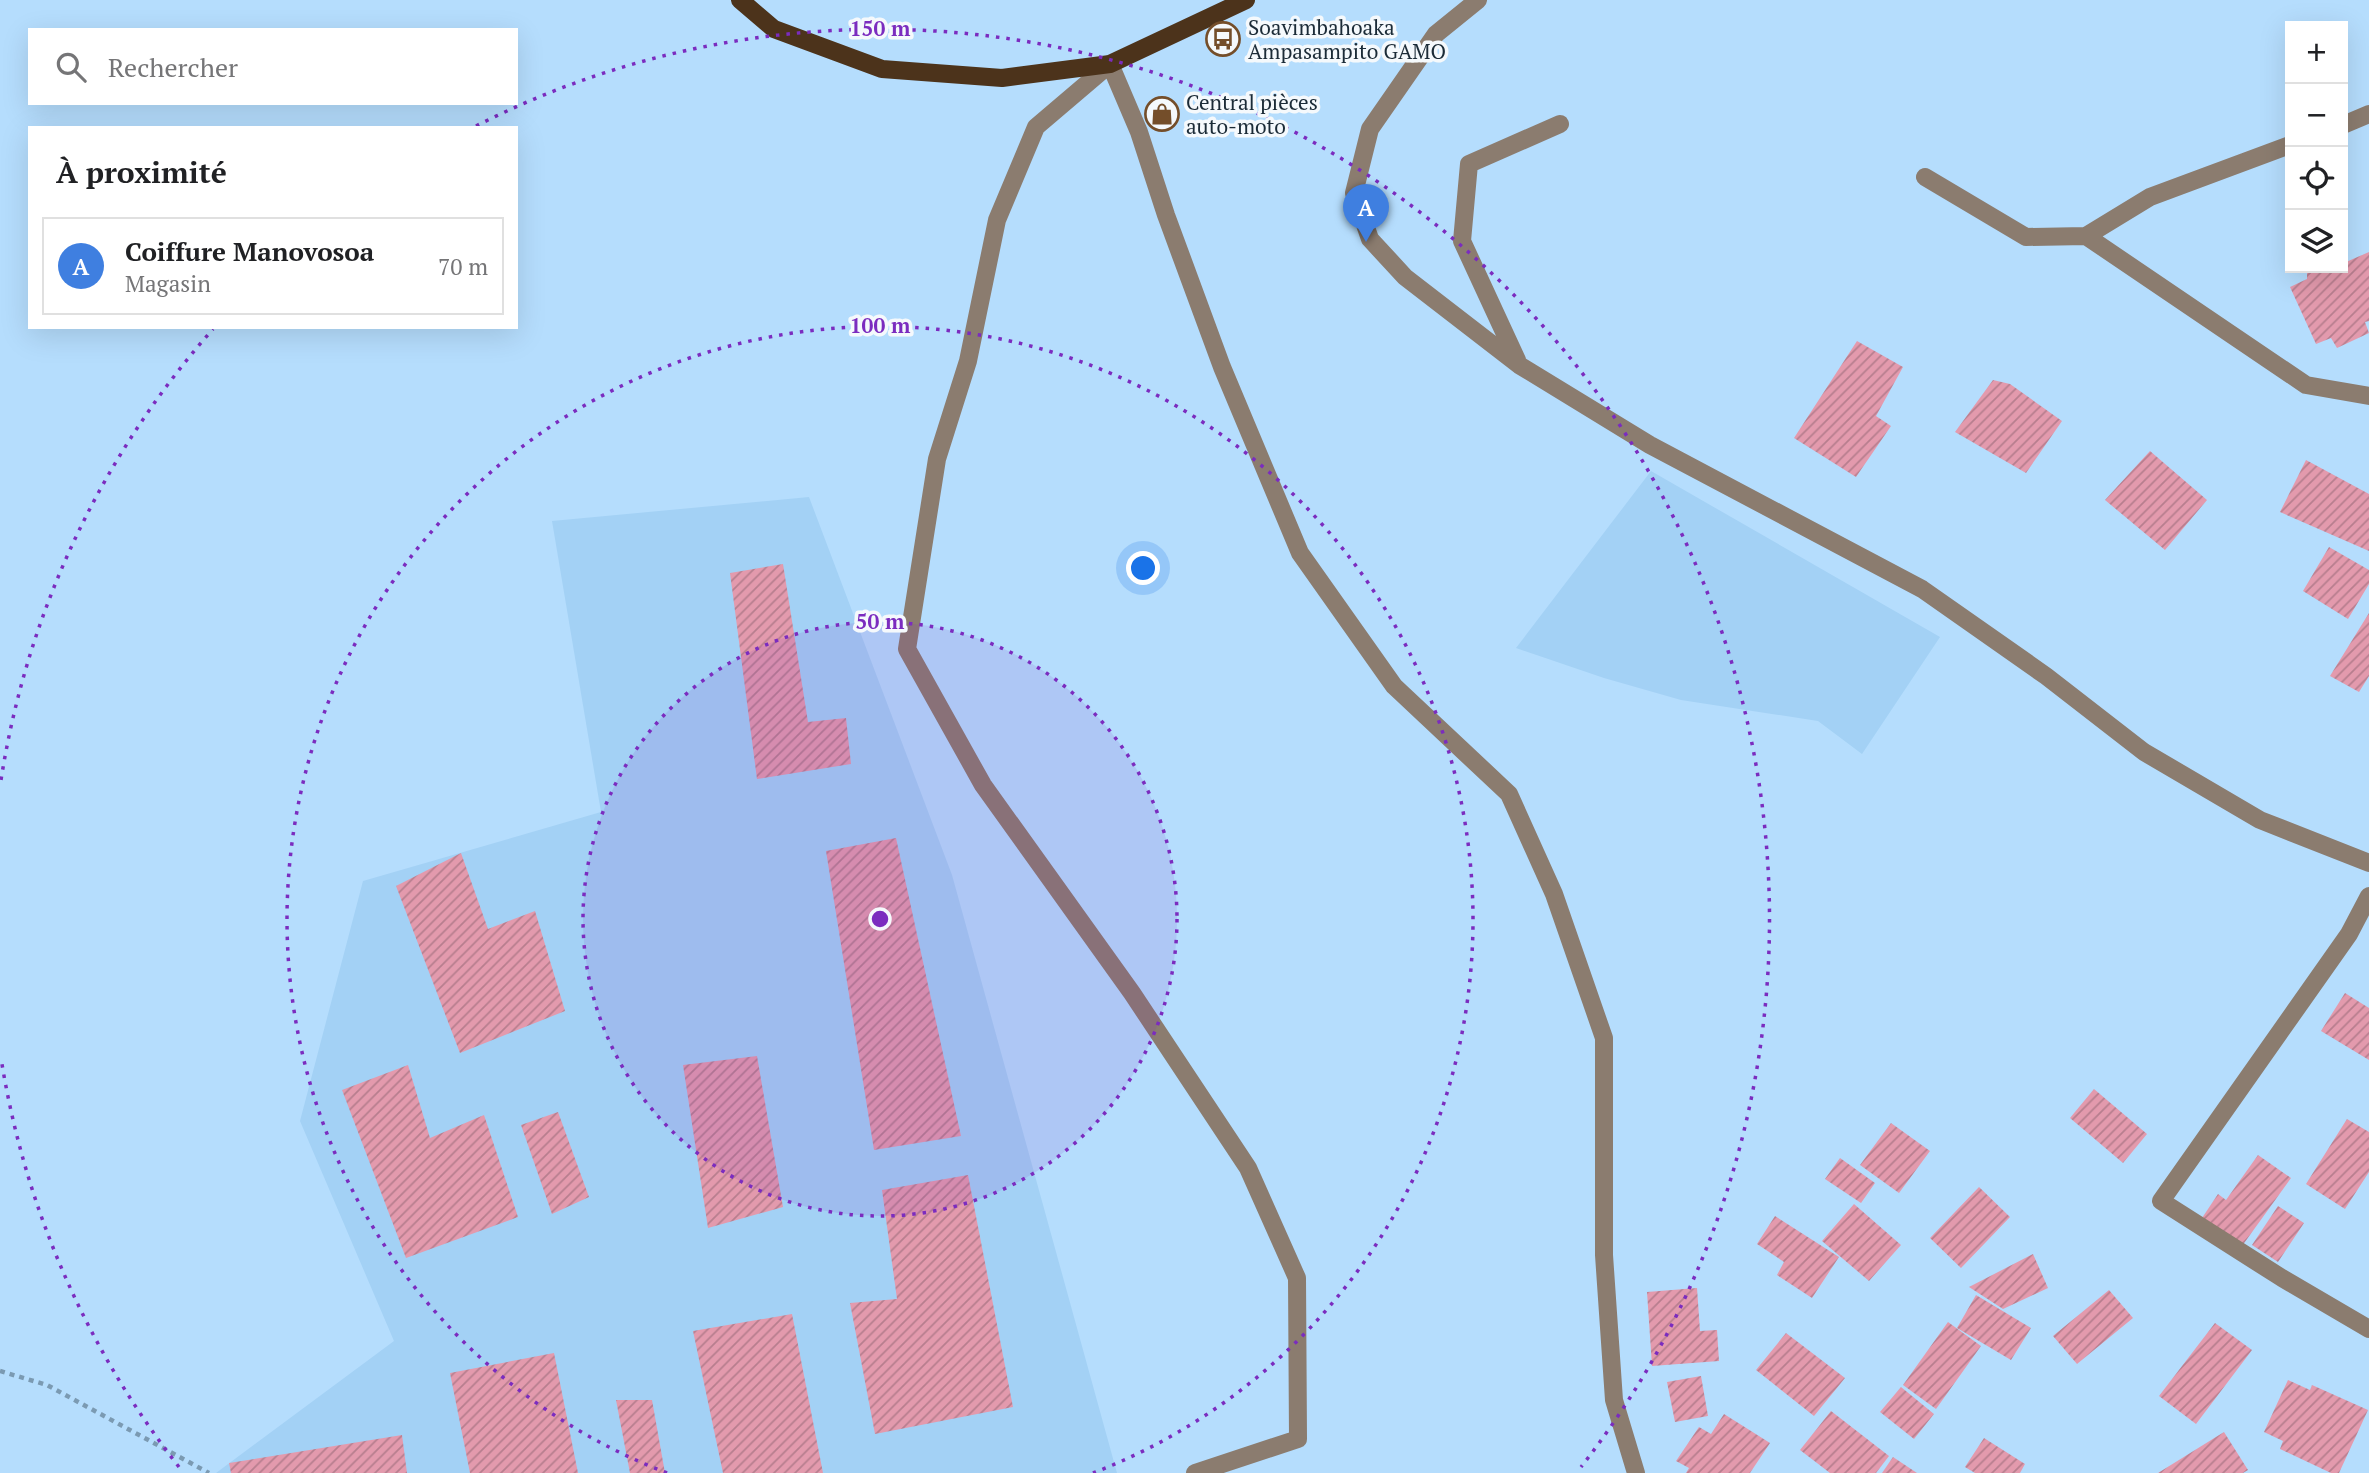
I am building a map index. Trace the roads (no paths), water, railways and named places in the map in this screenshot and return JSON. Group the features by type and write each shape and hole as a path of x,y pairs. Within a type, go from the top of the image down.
{"main road":[{"path":"740,0 774,29 882,69 1002,78 1110,64 1246,0"}],"street":[{"path":"1478,0 1436,34 1370,129 1353,193 1370,239 1405,277 1519,365 1650,445 1922,589 2046,676 2144,752 2167,766 2260,820 2369,863"},
{"path":"1195,1473 1298,1439 1297,1278 1248,1168 1132,993 983,785 907,649 937,459 968,361 997,220 1037,127 1110,64 1139,132 1166,215 1222,367 1300,553 1394,686 1509,794 1554,894 1604,1038 1604,1255 1614,1400 1636,1473"},
{"path":"2348,123 2369,114"},
{"path":"1519,365 1462,241 1469,164 1560,124"},
{"path":"1925,177 2026,237 2086,236 2150,197 2285,147"},
{"path":"2086,236 2306,385 2369,396"},
{"path":"2369,896 2348,934 2161,1201 2282,1278 2369,1329"}],"place":[{"name":"Soavimbahoaka Ampasampito GAMO","path":"1223,39"},
{"name":"Central pièces auto-moto","path":"1162,114"},
{"name":"Coiffure Manovosoa","path":"1366,242"}]}
